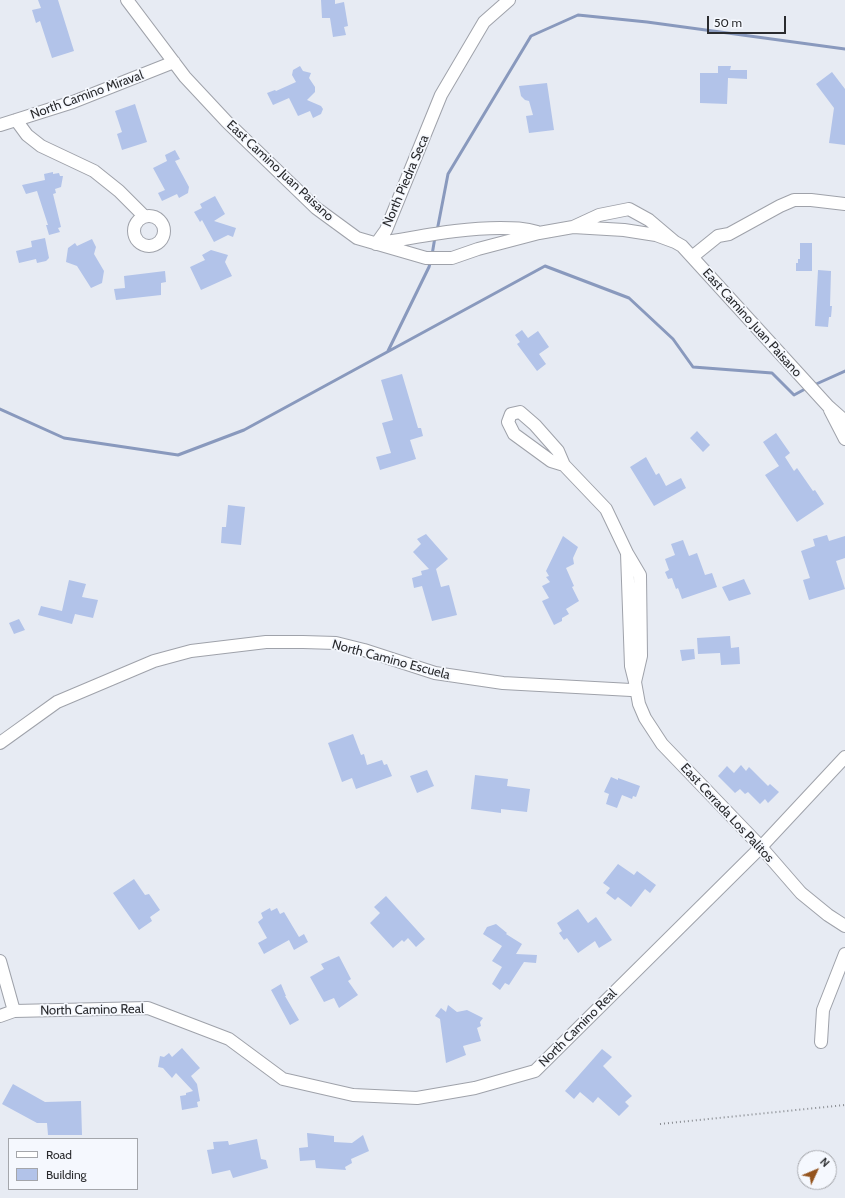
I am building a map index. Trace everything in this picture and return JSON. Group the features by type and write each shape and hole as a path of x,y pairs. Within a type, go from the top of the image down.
{"street":[{"name":"East Camino Juan Paisano","path":"127,0 201,95 227,122 316,208 357,238 426,258 452,258 478,249 539,233 573,227 624,230 656,235 675,242 682,246 828,406 845,421"},
{"name":"North Piedra Seca","path":"376,244 386,230 441,96 484,22 509,0"},
{"name":"North Camino Miraval","path":"0,125 73,102 174,62"},
{"path":"16,120 27,135 41,146 94,172 120,191 144,216"},
{"path":"692,257 718,236 729,234 794,200 811,200 845,204"},
{"name":"East Camino Juan Paisano","path":"573,227 599,215 629,209 649,220 675,242"},
{"name":"North Piedra Seca","path":"376,244 450,230 526,228 539,233"},
{"name":"East Camino Juan Paisano","path":"828,406 845,439"},
{"name":"East Cerrada Los Palitos","path":"564,466 551,461 514,434 508,422 511,414 520,412 535,425 558,451 564,466 606,510 627,553 631,666 638,704 645,718 662,744 760,847 801,893 828,915 845,926"},
{"name":"North Camino Escuela","path":"0,743 57,702 154,661 191,651 266,642 336,644 364,650 435,673 503,683 631,690 635,685"},
{"name":"North Camino Real","path":"0,1016 14,1011 148,1008 229,1039 283,1079 353,1095 417,1098 475,1088 535,1072 760,847 845,757"},
{"path":"821,1042 823,1010 845,954"},
{"path":"0,961 14,1011"}],"path":[{"path":"660,1124 845,1105"}],"building":[{"path":"38,0 58,0 74,51 52,58 40,21 36,23 32,10 41,8"},
{"path":"321,0 335,0 335,4 344,2 348,26 344,27 346,35 333,37 330,18 322,18"},
{"path":"300,66 303,71 311,73 309,78 315,87 315,92 307,100 321,106 323,109 321,114 313,118 310,111 298,116 289,98 273,105 267,93 276,91 296,82 292,75 293,70"},
{"path":"718,66 731,66 730,70 747,70 747,79 728,78 727,104 700,103 700,73 718,73"},
{"path":"832,72 845,89 845,145 829,143 834,108 816,84"},
{"path":"547,83 554,130 529,133 526,116 533,115 529,101 525,100 521,96 519,86"},
{"path":"135,104 147,142 122,150 117,134 122,132 115,111"},
{"path":"175,150 180,159 175,161 189,187 188,193 179,198 177,194 162,201 158,193 165,190 153,168 167,161 165,155"},
{"path":"53,172 53,174 59,173 60,176 63,176 61,187 55,189 56,193 53,194 61,227 58,228 60,232 49,235 46,225 48,225 37,191 26,194 22,185 45,180 44,174"},
{"path":"215,196 225,214 214,221 236,228 233,237 228,235 214,242 202,220 200,222 194,212 202,208 200,204"},
{"path":"45,238 49,258 46,261 37,263 36,259 19,263 16,251 32,247 31,241"},
{"path":"92,239 96,247 94,254 104,271 102,283 91,288 77,266 66,262 68,248 75,243 77,246"},
{"path":"800,243 812,243 812,271 796,271 796,263 798,263 798,259 800,259"},
{"path":"211,250 228,255 225,262 232,276 201,290 190,267 205,260 202,255"},
{"path":"818,270 831,271 830,306 832,306 828,327 815,326"},
{"path":"165,271 166,282 161,283 161,295 116,300 114,289 125,288 124,276"},
{"path":"522,330 528,338 538,331 549,347 539,354 546,364 537,371 517,344 520,342 515,335"},
{"path":"402,374 418,428 421,428 423,436 410,440 416,459 380,470 376,457 391,453 382,423 393,420 381,380"},
{"path":"697,431 710,445 703,452 690,438"},
{"path":"776,433 790,453 785,457 794,471 797,468 813,491 815,490 824,504 797,522 765,475 779,466 763,442"},
{"path":"646,457 656,475 659,473 666,486 681,478 686,488 654,506 630,467"},
{"path":"228,505 245,507 241,545 221,543 222,527 226,527"},
{"path":"426,534 448,559 436,569 441,587 449,585 457,615 432,621 422,586 414,588 412,578 422,575 421,571 429,569 413,552 421,544 417,539"},
{"path":"827,535 829,541 845,536 845,558 836,561 845,589 809,600 803,580 810,578 801,551 815,546 813,539"},
{"path":"563,536 578,547 573,558 574,564 566,568 574,586 572,587 579,601 566,609 569,614 562,618 562,621 554,625 542,601 549,598 542,586 550,582 546,577 549,576 546,571"},
{"path":"683,540 689,556 697,553 705,575 712,573 717,587 682,599 672,578 668,579 665,572 669,570 665,559 675,555 671,544"},
{"path":"744,579 751,594 729,601 722,587"},
{"path":"69,580 86,584 82,597 98,600 93,618 75,614 72,624 38,615 41,606 62,611"},
{"path":"19,619 25,630 14,634 9,623"},
{"path":"730,636 731,648 739,647 740,664 721,665 720,653 698,654 697,638"},
{"path":"694,649 695,659 682,661 680,650"},
{"path":"353,734 361,755 364,754 367,765 382,760 384,765 387,764 392,776 356,789 352,778 342,782 328,743"},
{"path":"741,765 746,771 749,767 768,786 770,784 779,792 768,803 765,799 760,804 748,792 745,794 740,789 735,793 718,776 727,766 734,773"},
{"path":"427,770 434,786 417,793 410,776"},
{"path":"475,775 508,779 507,786 530,789 527,812 501,809 501,813 471,809"},
{"path":"611,777 640,786 636,797 633,796 632,799 622,795 617,808 606,804 609,794 604,792"},
{"path":"618,864 634,875 637,871 656,885 650,893 645,889 631,907 618,897 615,900 606,893 610,888 603,883"},
{"path":"134,879 145,895 149,894 160,910 150,917 152,921 139,930 113,893"},
{"path":"386,896 425,939 416,947 408,938 404,942 402,940 393,948 370,923 380,913 374,907"},
{"path":"270,908 271,911 277,908 280,914 284,912 299,937 304,934 308,942 294,950 289,940 264,954 258,943 267,938 258,922 263,918 261,913"},
{"path":"578,909 588,923 596,917 612,940 599,948 595,941 578,953 567,938 564,940 559,933 562,931 557,923"},
{"path":"496,924 507,933 506,934 522,944 516,954 537,955 536,963 524,962 509,985 505,983 500,990 492,984 502,967 492,961 502,946 483,934 487,927"},
{"path":"339,956 351,979 348,981 358,995 339,1008 334,998 324,1002 310,977 324,969 321,964"},
{"path":"281,984 285,996 299,1020 290,1025 271,990"},
{"path":"448,1005 457,1012 467,1010 483,1018 480,1022 481,1026 477,1028 481,1041 463,1046 466,1055 446,1063 440,1019 435,1016 441,1008 446,1012"},
{"path":"182,1048 200,1068 191,1076 197,1084 200,1101 197,1102 198,1107 182,1110 180,1096 186,1095 186,1093 193,1091 176,1073 172,1078 163,1068 158,1067 160,1056 164,1057 169,1053 172,1057"},
{"path":"602,1049 612,1057 603,1066 632,1096 625,1102 629,1106 619,1116 598,1097 593,1103 580,1092 574,1099 565,1091"},
{"path":"13,1084 45,1102 81,1101 82,1135 48,1135 47,1123 37,1123 2,1104"},
{"path":"307,1133 334,1136 334,1142 352,1143 363,1135 369,1151 351,1159 352,1163 345,1167 346,1170 316,1168 315,1160 300,1161 299,1148 308,1147"},
{"path":"257,1139 261,1159 266,1160 268,1168 233,1178 230,1170 212,1174 207,1150 214,1149 213,1142 228,1141 229,1145"}],"waterway":[{"path":"437,231 448,174 531,36 578,15 647,22 845,49"},
{"path":"432,255 435,237"},
{"path":"388,351 431,260"},
{"path":"0,409 64,438 178,455 244,430 545,266 629,298 673,339 693,367 772,373 794,395 807,388"},
{"path":"814,385 845,371"}]}
